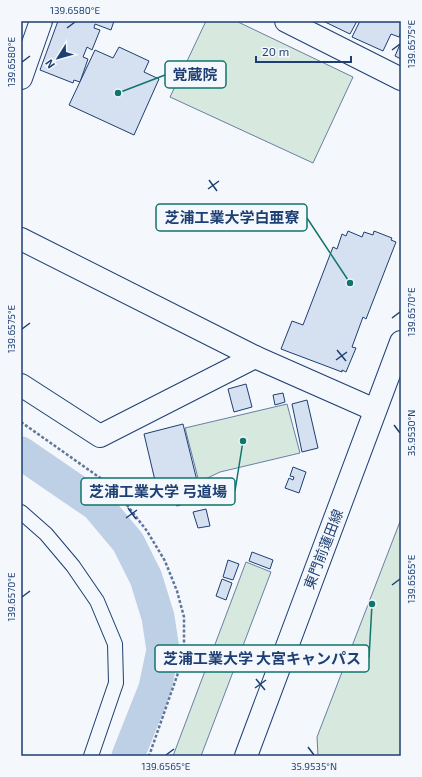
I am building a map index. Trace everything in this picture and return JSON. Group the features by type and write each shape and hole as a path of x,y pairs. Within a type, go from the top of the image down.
{"street":[{"path":"21,78 41,21"},
{"path":"286,21 401,79"},
{"path":"21,239 255,357 375,410"},
{"name":"東門前蓮田線","path":"246,756 401,342"},
{"path":"21,385 100,436 255,357"}],"lane":[{"path":"21,512 46,534 73,566 97,601 115,644 116,683 91,756"}],"path":[{"path":"21,422 113,487 148,531 165,561 177,591 184,617 184,656 149,756"}],"shaded area":[{"path":"206,21 236,21 353,77 313,163 170,97"},
{"path":"287,404 300,453 220,472 199,482 185,428"},
{"path":"401,519 401,756 318,756 317,737"},
{"path":"246,562 271,572 201,756 173,756"}],"building":[{"path":"58,21 114,21 111,30 95,24 94,28 100,30 92,50 87,47 83,57 88,59 80,82 74,80 73,83 40,70"},
{"path":"323,21 357,21 350,34"},
{"path":"360,21 401,21 401,32 399,37 391,34 383,51 352,37"},
{"path":"401,42 401,59 395,56"},
{"path":"119,47 149,61 144,72 159,79 134,135 69,105 95,50 113,58"},
{"path":"348,231 362,237 364,232 373,235 374,231 392,238 391,240 396,242 366,319 363,317 352,347 356,348 346,372 342,370 342,372 281,349 292,321 303,325 333,247 337,249 342,234 346,236"},
{"path":"246,384 252,407 234,412 228,389"},
{"path":"283,393 285,402 275,405 273,395"},
{"path":"307,400 318,448 302,452 292,404"},
{"path":"183,424 199,489 193,490 195,499 177,506 157,489 144,434"},
{"path":"293,467 306,472 299,493 285,488 289,478 293,480 294,477 290,476"},
{"path":"206,509 210,526 198,528 193,512"},
{"path":"252,552 273,560 270,569 249,561"},
{"path":"228,560 239,564 233,580 223,577"},
{"path":"222,579 232,583 226,600 216,596"}],"waterway":[{"path":"21,453 97,505 128,542 146,578 158,617 163,650 155,688 128,756"}],"place":[{"name":"覚蔵院","path":"118,93"},
{"name":"芝浦工業大学白亜寮","path":"350,283"},
{"name":"芝浦工業大学 弓道場","path":"243,441"},
{"name":"芝浦工業大学 大宮キャンパス","path":"372,604"}]}
